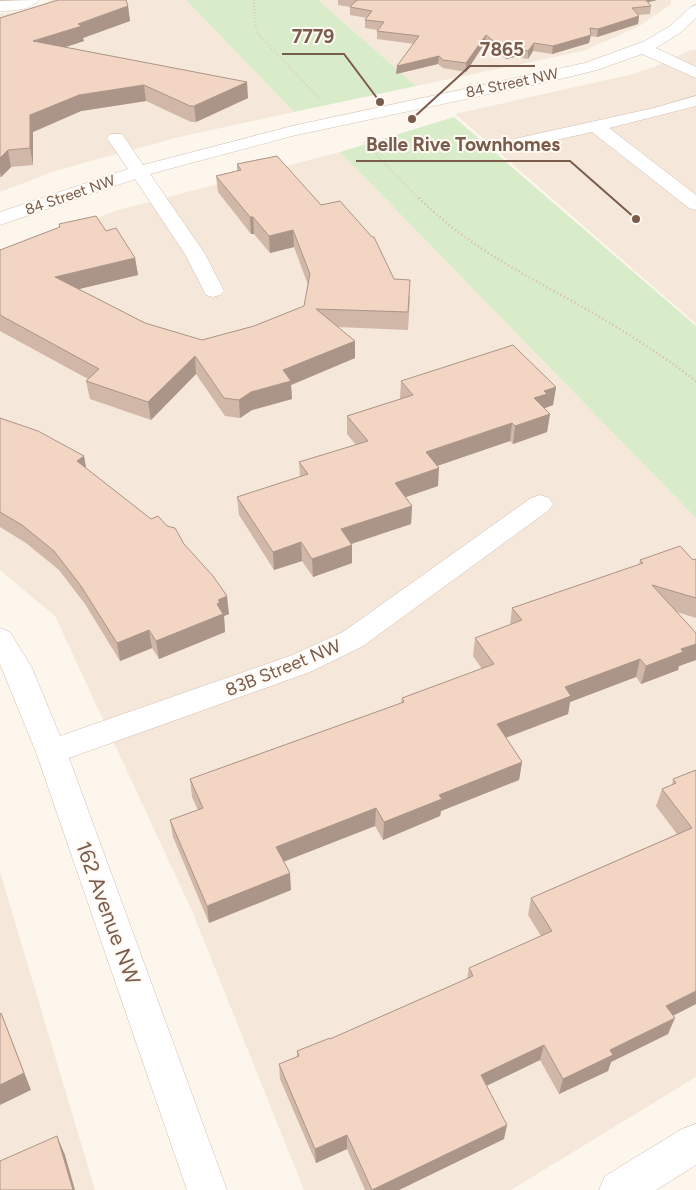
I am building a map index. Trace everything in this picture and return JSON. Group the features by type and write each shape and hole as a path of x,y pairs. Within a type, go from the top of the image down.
{"street":[{"path":"0,6 14,6 31,0"},
{"name":"84 Street NW","path":"0,219 140,172 267,137 591,66 643,48 669,35 696,10"},
{"path":"643,48 696,73"},
{"path":"520,143 696,101"},
{"path":"595,126 696,204"},
{"name":"84 Street NW","path":"116,138 195,254 213,292"},
{"name":"83B Street NW","path":"51,752 300,664 328,652 353,639 540,504"},
{"name":"162 Avenue NW","path":"0,639 17,668 51,752 207,1190"},
{"path":"620,1190 696,1143"}],"path":[{"path":"254,0 255,26 259,35 443,221 491,256 664,355 696,382"}],"shaded area":[{"path":"50,0 186,0 294,112 179,137 58,170 0,192 0,14 38,10"},
{"path":"318,0 671,0 671,4 638,27 583,51 416,86"},
{"path":"691,50 696,50 696,324 455,114 629,75 654,67"},
{"path":"340,152 696,518 696,1077 511,1190 304,1190 192,911 55,616 0,570 0,256 115,211"},
{"path":"0,872 95,1190 0,1190"}],"green space":[{"path":"186,0 318,0 416,86 294,112"},
{"path":"454,117 696,326 696,518 340,152"}],"building":[{"path":"58,0 126,0 128,6 78,24 82,26 33,41 247,82 194,106 190,106 144,85 79,95 30,115 30,148 8,150 0,158 0,18"},
{"path":"357,0 646,0 651,6 632,8 639,16 598,29 590,28 591,35 553,46 534,43 528,51 516,49 506,51 486,35 466,63 443,60 439,56 397,66 419,36 377,31 384,22 365,20 372,11 350,7"},
{"path":"277,156 321,205 340,201 374,237 394,279 410,280 408,312 316,309 355,341 283,370 291,381 251,392 239,400 224,398 195,356 148,402 86,381 99,369 0,315 0,250 60,227 59,224 96,216 106,231 116,228 135,258 55,277 145,323 202,340 254,326 304,306 310,274 293,230 269,236 253,217 250,217 216,176 241,170 237,164"},
{"path":"513,345 556,387 544,391 547,394 534,398 550,414 515,426 512,423 426,452 439,468 395,483 412,506 341,529 352,545 312,559 301,542 273,552 237,497 308,474 299,462 368,441 347,416 413,395 401,381"},
{"path":"0,418 38,431 84,456 77,461 151,519 158,516 167,526 175,528 184,544 213,576 227,596 218,600 220,602 217,604 223,614 156,641 149,630 117,643 81,586 54,551 22,525 0,512"},
{"path":"680,546 693,560 696,559 696,598 652,585 696,633 696,644 681,649 683,652 646,666 640,659 565,687 571,696 497,724 522,762 439,795 442,799 384,822 376,808 276,847 290,873 207,906 170,820 203,808 190,779 404,702 402,698 494,664 475,638 522,620 512,608 643,563 640,560"},
{"path":"696,770 696,991 666,1006 675,1018 610,1050 613,1055 563,1079 544,1045 481,1075 507,1125 372,1190 347,1135 315,1149 279,1064 299,1056 297,1051 330,1039 473,976 469,968 552,931 531,898 692,828 662,789 676,783 673,779"},
{"path":"0,1014 24,1073 0,1085"},
{"path":"57,1136 73,1190 0,1190 0,1161"}],"place":[{"name":"7779","path":"380,102"},
{"name":"7865","path":"412,119"},
{"name":"Belle Rive Townhomes","path":"636,219"}]}
